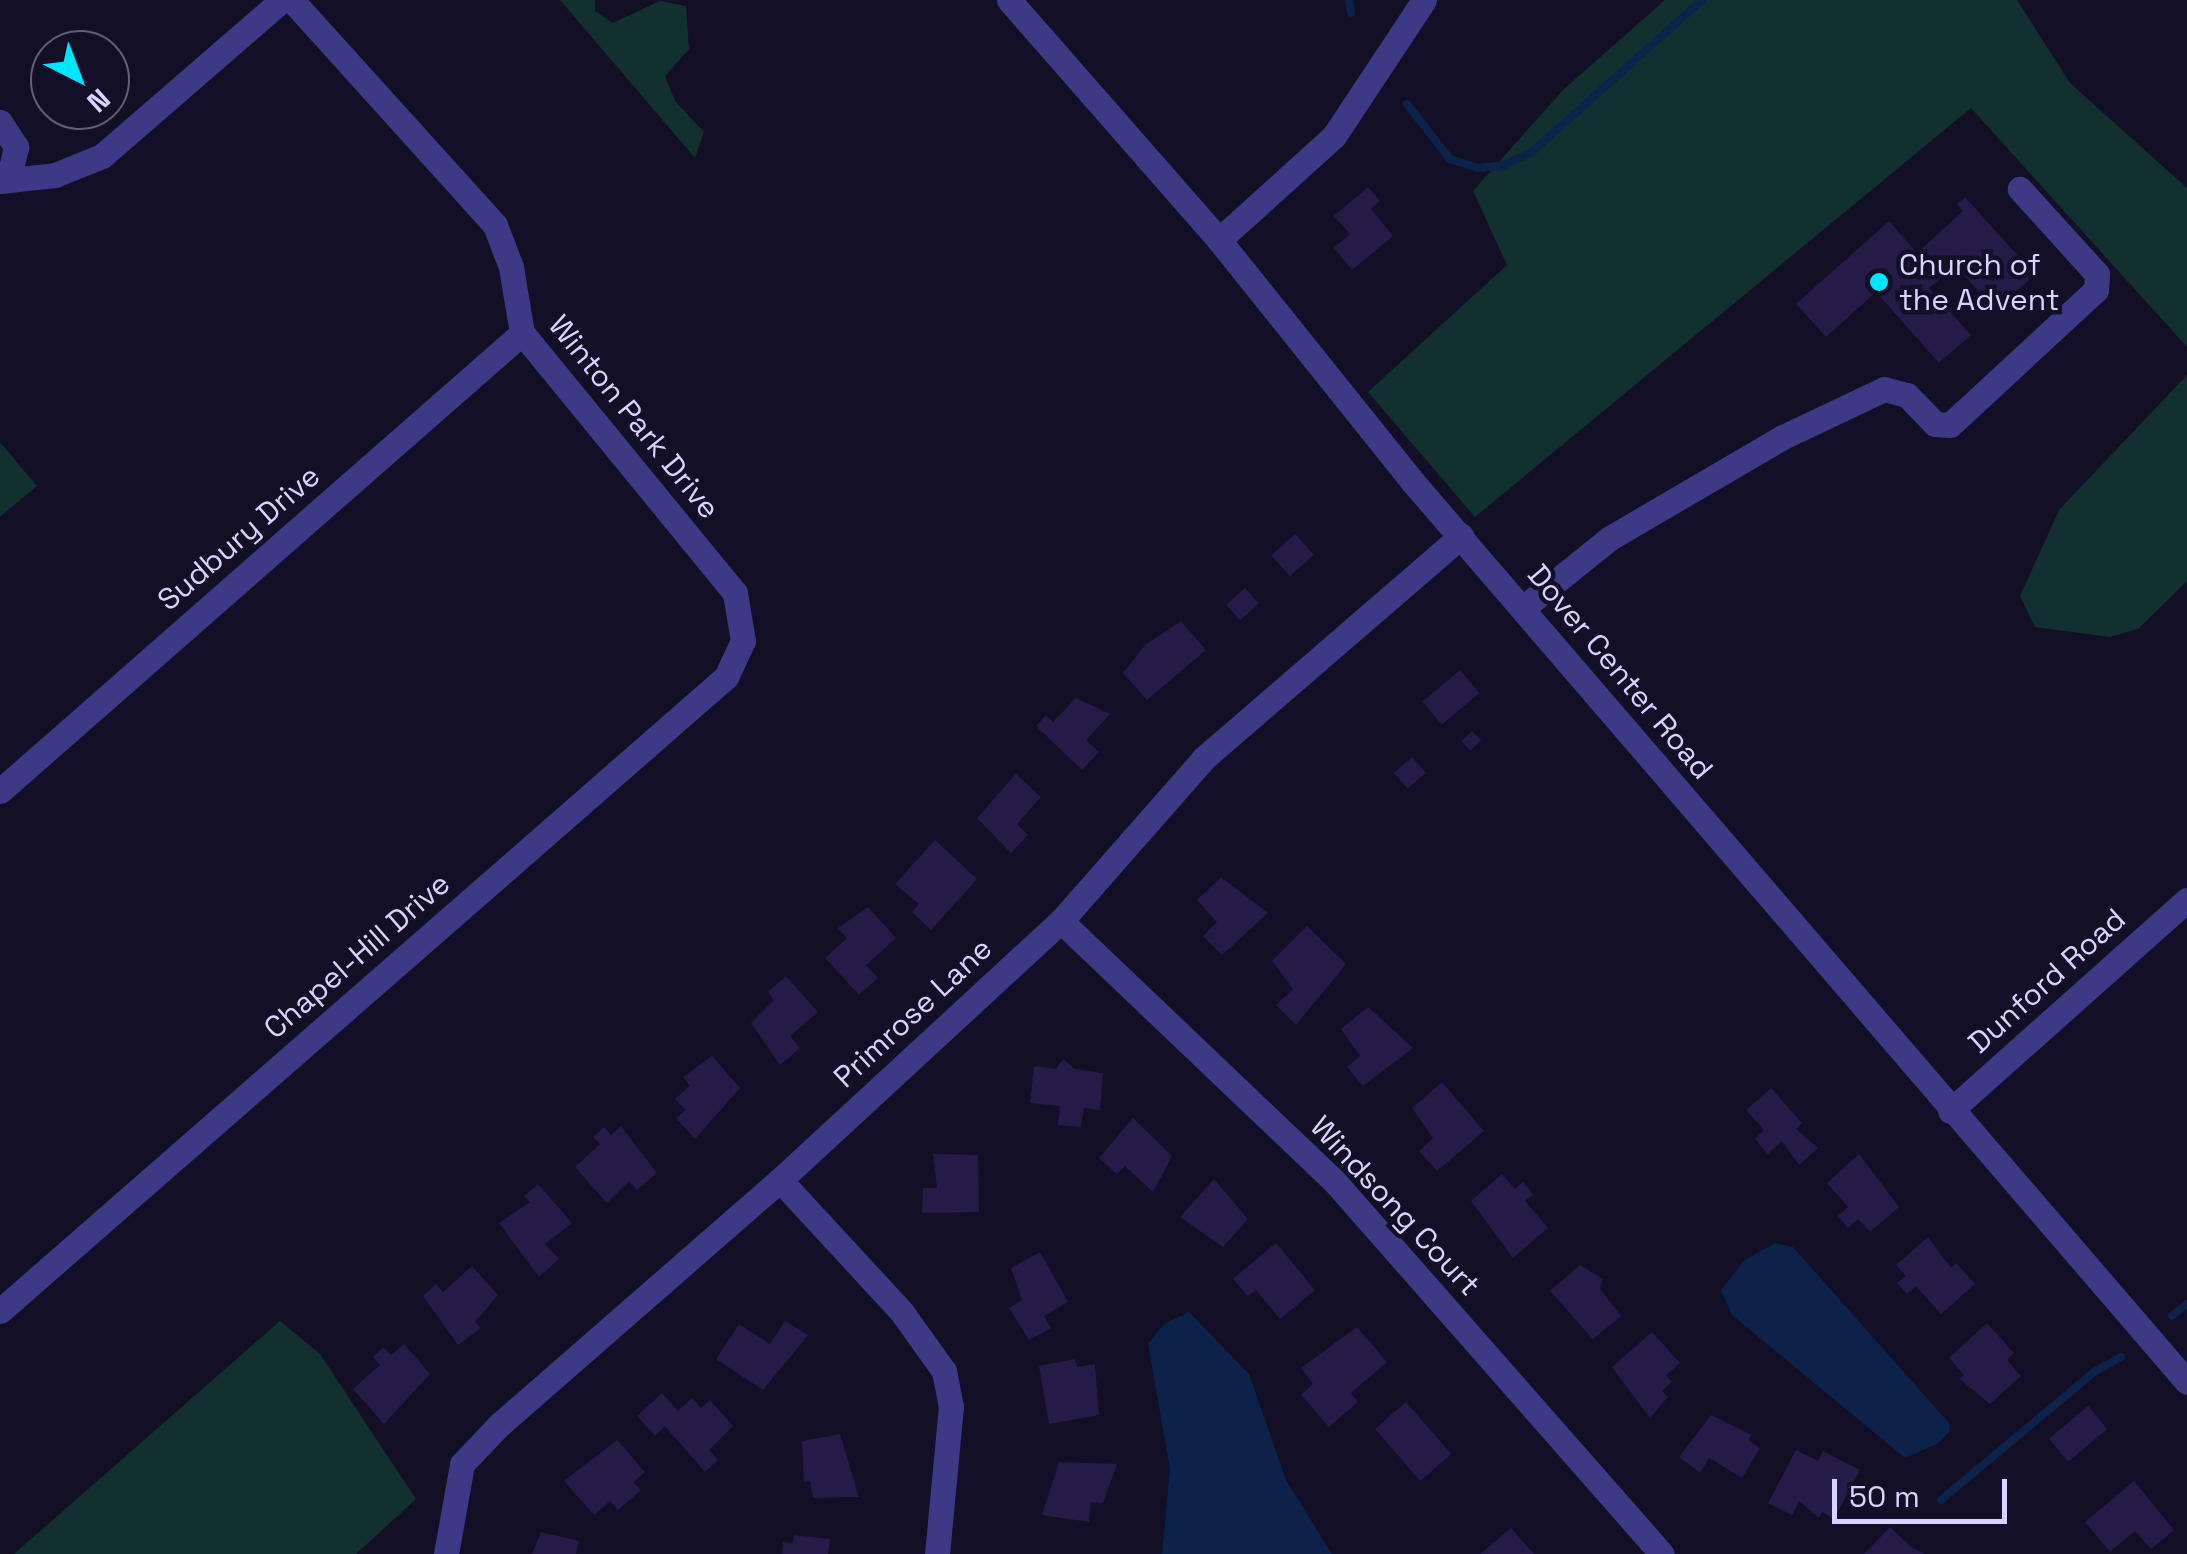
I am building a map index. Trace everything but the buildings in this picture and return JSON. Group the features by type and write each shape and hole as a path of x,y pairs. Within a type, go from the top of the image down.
{"street":[{"path":"0,180 55,175 102,156 282,0"},
{"name":"Winton Park Drive","path":"292,0 495,226 511,267 522,333 735,592 744,641"},
{"name":"Dover Center Road","path":"1009,0 1219,240 1462,536 1950,1111 2187,1382"},
{"path":"1219,240 1334,136 1424,0"},
{"path":"0,122 16,147 12,168 0,180"},
{"path":"1523,608 1610,538 1783,438 1884,389 1907,395 1935,424 1950,425 2096,290 2097,274 2020,189"},
{"name":"Sudbury Drive","path":"3,784 522,333"},
{"name":"Primrose Lane","path":"446,1554 462,1464 780,1180 1061,921 1204,758 1462,536"},
{"name":"Chapel-Hill Drive","path":"0,1311 726,676 744,641"},
{"name":"Dunford Road","path":"1950,1111 2187,900"},
{"name":"Windsong Court","path":"1061,921 1335,1182 1662,1554"},
{"path":"780,1180 901,1311 944,1371 951,1406 938,1554"}],"green space":[{"path":"560,0 595,0 595,11 613,23 660,1 686,6 689,49 665,76 675,101 704,132 695,158"},
{"path":"1665,0 2017,0 2070,83 2187,188 2187,347 1971,108 1475,517 1368,392 1507,265 1473,191 1563,90"},
{"path":"2187,375 2187,581 2138,629 2110,637 2035,627 2020,596 2059,510"},
{"path":"0,442 37,486 0,517"},
{"path":"280,1321 320,1354 416,1499 356,1554 14,1554"}],"water":[{"path":"1775,1243 1793,1247 1949,1423 1950,1431 1937,1444 1905,1458 1732,1315 1721,1290 1745,1260"},
{"path":"1189,1312 1249,1374 1286,1480 1332,1554 1162,1554 1170,1469 1148,1344 1164,1324"}],"waterway":[{"path":"1349,0 1351,13"},
{"path":"1407,104 1450,159 1477,168 1504,165 1532,152 1702,0"},
{"path":"2172,1316 2187,1304"},
{"path":"1941,1500 2094,1372 2121,1357"}],"place":[{"name":"Church of the Advent","path":"1879,282"}]}
